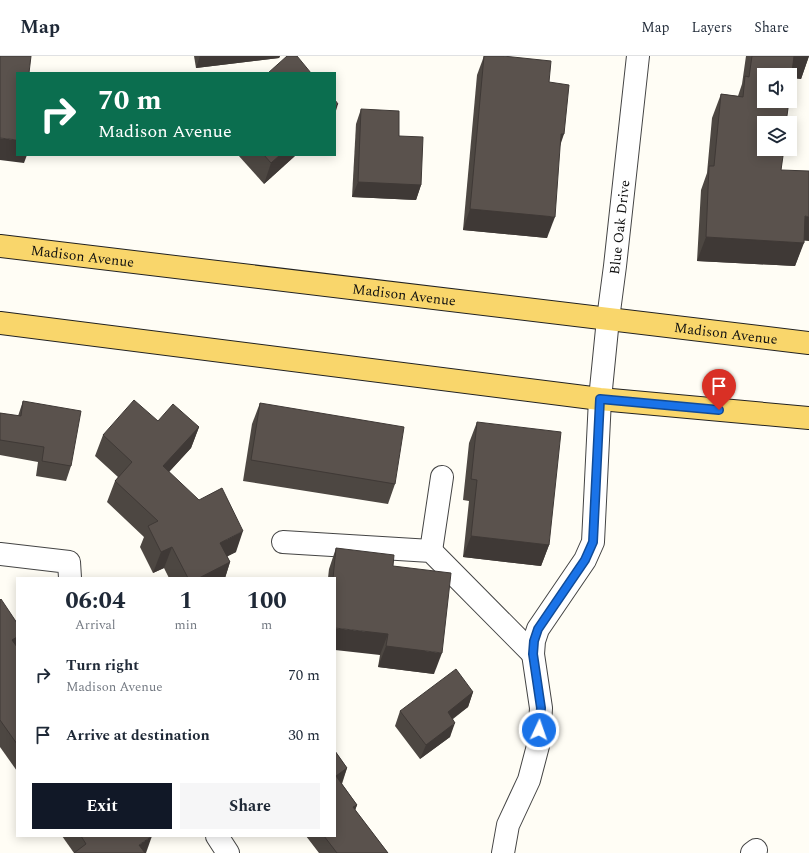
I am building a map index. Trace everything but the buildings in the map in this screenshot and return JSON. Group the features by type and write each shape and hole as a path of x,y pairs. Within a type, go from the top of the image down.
{"main road":[{"name":"Madison Avenue","path":"0,246 809,343"},
{"path":"0,323 600,399 809,418"}],"street":[{"name":"Blue Oak Drive","path":"503,853 508,825 528,780 539,742 541,708 533,654 534,641 538,629 585,560 593,542 600,399 638,56"},
{"path":"431,551 442,477"},
{"path":"283,542 431,551 533,654"},
{"path":"0,554 69,562 70,577"},
{"path":"218,837 228,853"}],"route":[{"path":"539,730 541,708 533,654 534,641 538,629 585,560 593,542 600,399 719,410"}]}
